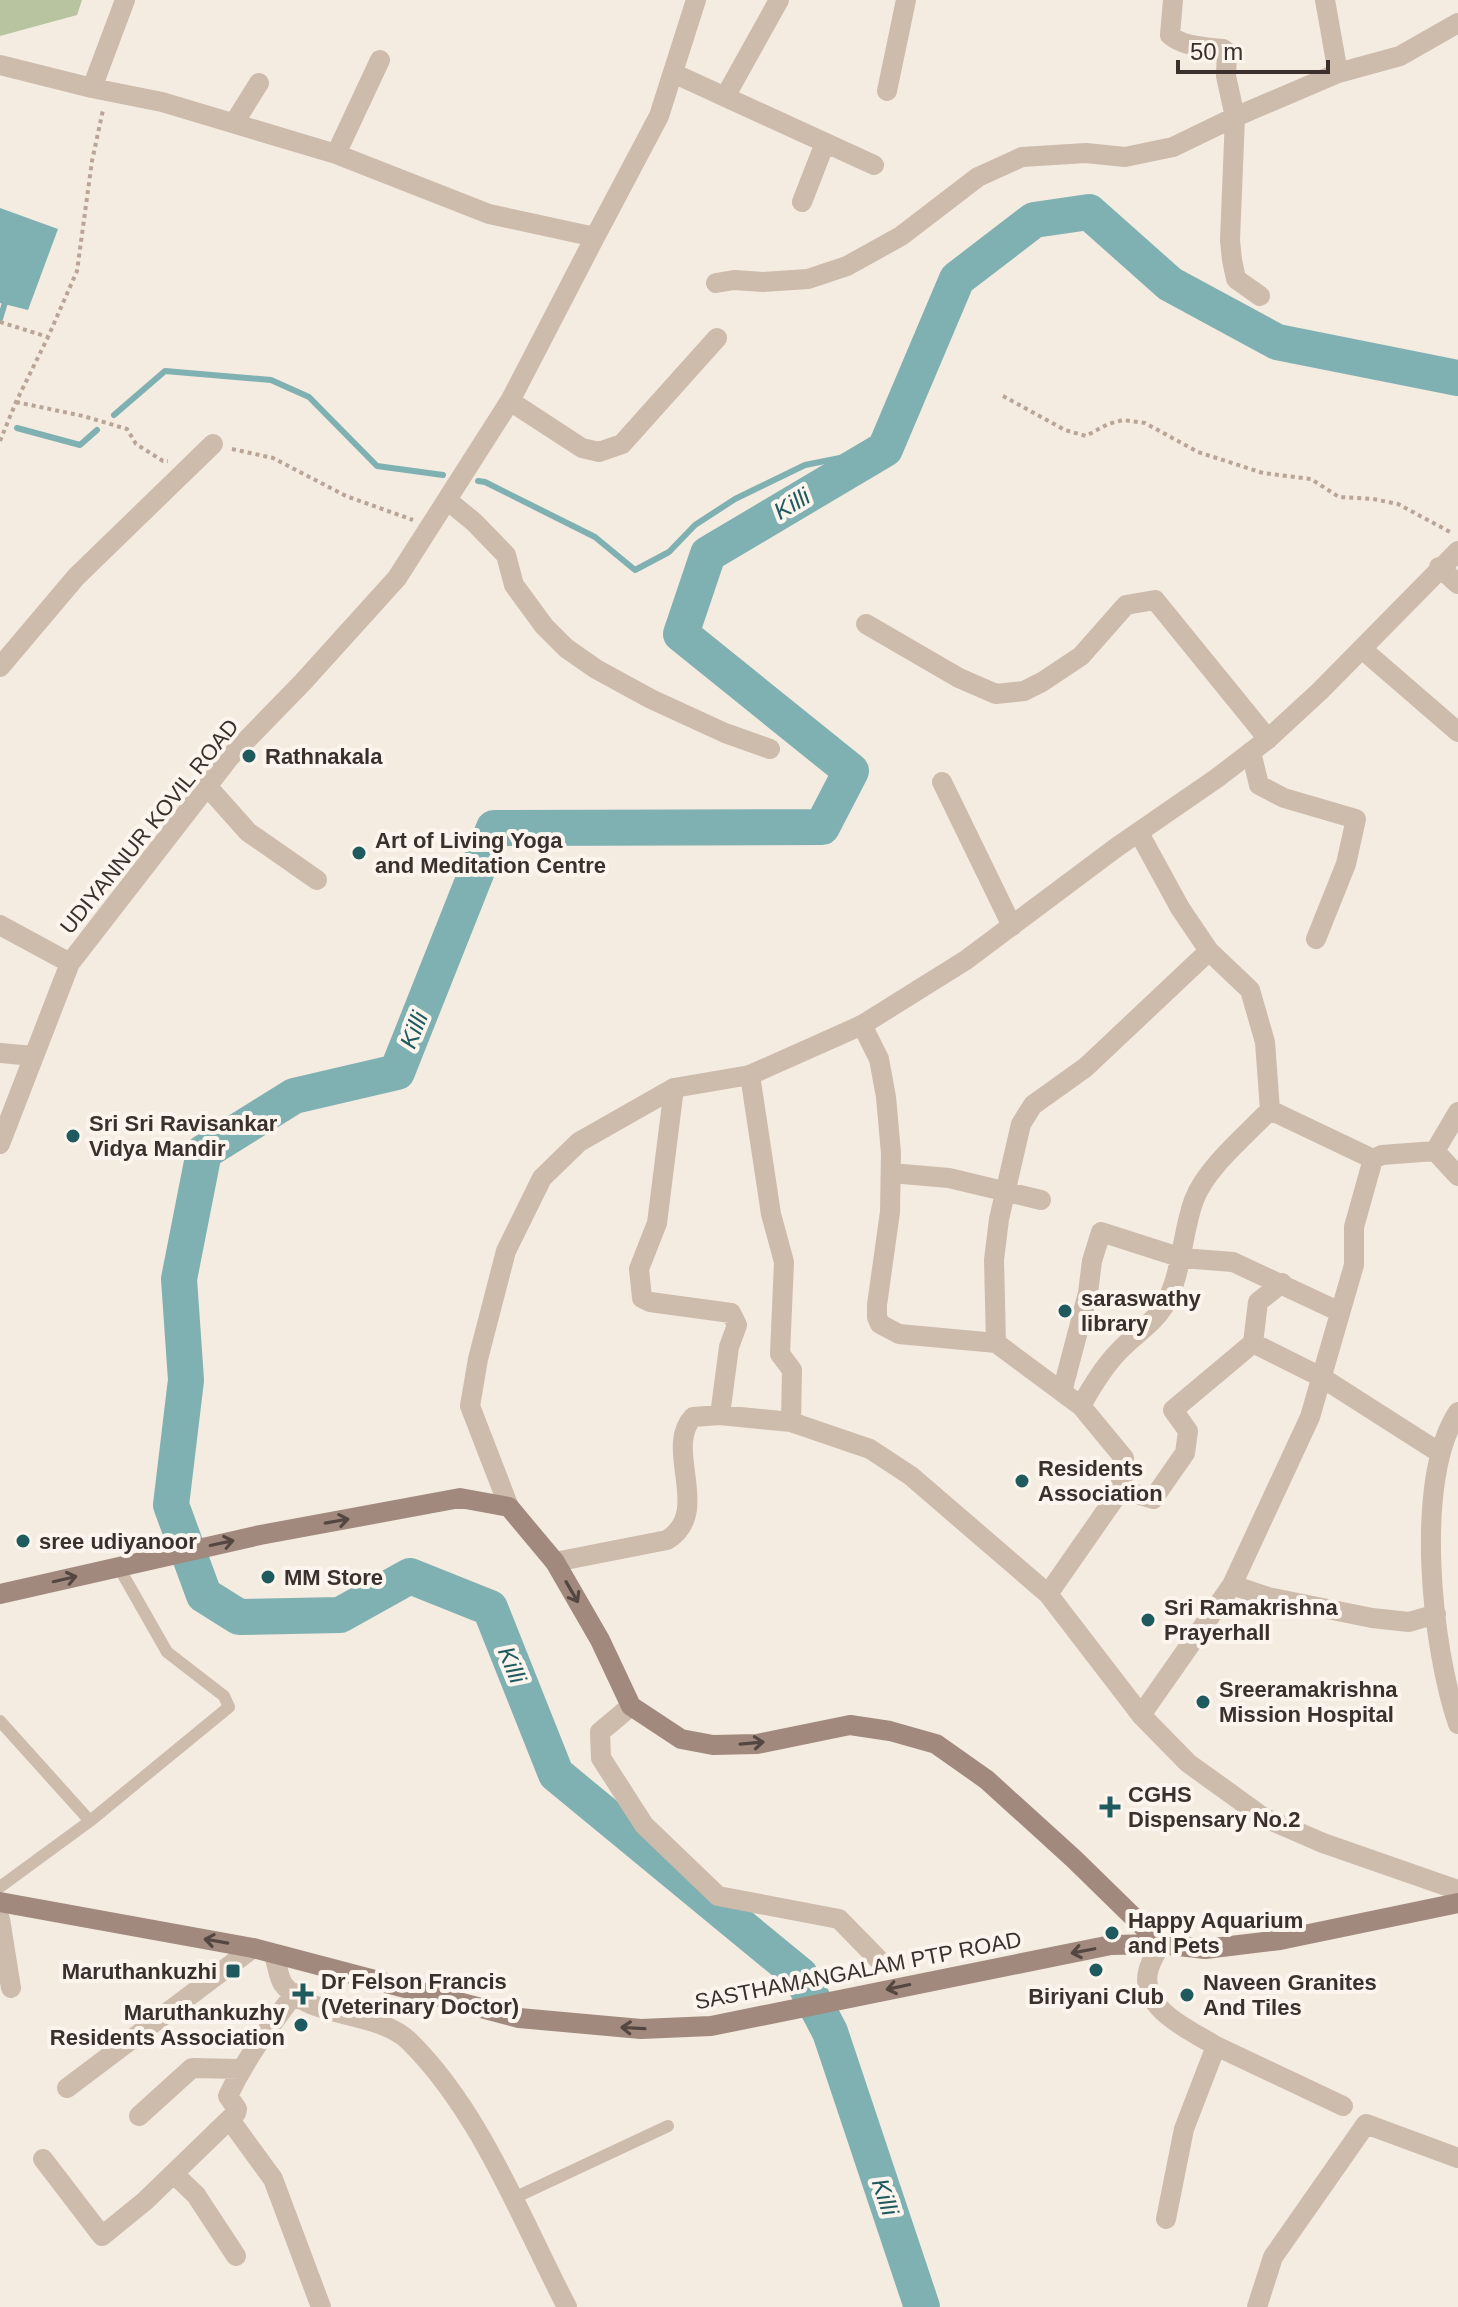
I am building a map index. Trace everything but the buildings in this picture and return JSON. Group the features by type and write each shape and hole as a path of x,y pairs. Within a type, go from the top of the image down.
{"main road":[{"path":"0,1594 260,1535 460,1498 509,1507 555,1562 600,1640 631,1706 681,1739 713,1745 757,1744 850,1725 890,1731 936,1744 987,1780 1161,1944"},
{"name":"SASTHAMANGALAM PTP ROAD","path":"0,1902 253,1948 519,2018 641,2029 711,2026 1111,1945 1161,1944 1205,1949 1280,1940 1458,1903"}],"street":[{"path":"100,90 125,0"},
{"name":"UDIYANNUR KOVIL ROAD","path":"0,1144 70,963 229,758 397,578 510,401 659,116 696,0"},
{"path":"725,97 779,0"},
{"path":"887,91 906,0"},
{"path":"1173,0 1170,35 1191,44 1227,52 1226,76 1235,117 1230,240 1232,260 1236,279 1260,296"},
{"path":"1325,0 1338,73"},
{"path":"716,283 808,279 847,266 901,236 978,177 1022,157 1086,153 1125,157 1173,147 1338,73 1400,56 1458,23"},
{"path":"336,154 380,60"},
{"path":"0,65 162,102 336,154 489,214 595,237"},
{"path":"673,73 874,165"},
{"path":"234,123 259,83"},
{"path":"802,202 825,143"},
{"path":"510,401 582,448 599,452 622,444 717,338"},
{"path":"0,667 76,577 213,444"},
{"path":"447,500 506,555 514,585 544,626 566,648 596,669 651,699 725,733 770,749"},
{"path":"509,1507 470,1406 478,1359 506,1251 542,1178 579,1142 674,1088 750,1075 862,1025 966,960 1268,739 1320,691 1458,551"},
{"path":"1439,567 1458,584"},
{"path":"866,624 959,678 996,694 1024,691 1042,682 1081,656 1126,605 1155,600 1268,739"},
{"path":"1362,649 1458,732"},
{"path":"1251,752 1259,785 1284,798 1356,819 1346,864 1316,939"},
{"path":"942,782 1012,926"},
{"path":"207,786 248,832 317,880"},
{"path":"1081,1406 1093,1383 1119,1350 1162,1310 1182,1258 1196,1196 1224,1158 1270,1110 1265,1042 1250,990 1209,951 1180,908 1139,833"},
{"path":"0,925 70,963"},
{"path":"996,1343 994,1260 1021,1124 1033,1105 1086,1067 1209,951"},
{"path":"862,1025 879,1059 886,1097 891,1173 890,1212 877,1305 880,1324 899,1334 996,1343 1081,1406 1124,1458 1119,1489 1048,1594"},
{"path":"0,1053 34,1056"},
{"path":"750,1075 771,1214 784,1262 780,1354 792,1370 791,1422"},
{"path":"674,1088 657,1223 639,1269 642,1298 650,1302 731,1313 737,1325 729,1347 720,1415"},
{"path":"1270,1110 1373,1159 1382,1155 1435,1151"},
{"path":"1435,1151 1458,1112"},
{"path":"1435,1151 1458,1176"},
{"path":"1141,1715 1232,1585 1310,1417 1354,1265 1354,1227 1373,1159"},
{"path":"891,1173 949,1178 1041,1200"},
{"path":"1062,1392 1101,1232 1182,1258 1233,1262 1340,1312"},
{"path":"1119,1489 1153,1499 1185,1453 1188,1431 1173,1410 1253,1343 1258,1302 1282,1283"},
{"path":"1253,1343 1321,1377 1440,1453"},
{"path":"1458,1412 1447,1429 1440,1453 1434,1491 1433,1543 1436,1614 1448,1694 1458,1724"},
{"path":"555,1562 667,1540 681,1531 688,1516 684,1447 687,1423 693,1417 720,1415 791,1422 870,1449 901,1470 1048,1594 1141,1715 1188,1763 1263,1817 1323,1843 1458,1890"},
{"path":"1232,1585 1268,1597 1372,1618 1409,1622 1436,1614"},
{"path":"631,1706 600,1732 601,1758 644,1825 718,1896 839,1919 880,1961"},
{"path":"0,1919 11,1988"},
{"path":"1161,1944 1148,1970 1151,2000 1216,2046 1343,2106"},
{"path":"67,2088 253,1948"},
{"path":"274,1955 283,1983 295,1993 315,2006 385,2025 406,2038 428,2061 477,2131 514,2198 567,2307"},
{"path":"43,2159 102,2236 174,2174 230,2120 237,2109 228,2096 241,2069 295,1993"},
{"path":"1166,2219 1184,2129 1216,2046"},
{"path":"139,2116 192,2068 241,2069"},
{"path":"230,2120 273,2179 321,2307"},
{"path":"1257,2307 1273,2257 1366,2124 1458,2158"},
{"path":"174,2174 196,2195 236,2256"}],"lane":[{"path":"0,1887 90,1821 229,1707 224,1696 167,1652 124,1565"},
{"path":"0,1721 90,1821"},
{"path":"514,2198 668,2126"}],"path":[{"path":"0,441 77,271 100,90"},
{"path":"0,322 48,337"},
{"path":"1003,396 1065,430 1086,436 1123,420 1145,423 1198,452 1263,473 1311,479 1339,497 1398,504 1458,536"}],"green space":[{"path":"0,0 82,0 77,15 0,36"}],"water":[{"path":"0,208 58,229 28,310 0,303"}],"waterway":[{"name":"Killi","path":"922,2307 830,2032 800,1975 556,1774 490,1608 410,1576 340,1615 239,1617 204,1595 171,1505 186,1380 179,1279 204,1152 294,1096 397,1072 494,828 822,827 851,771 681,634 708,554 885,449 957,279 1034,220 1089,212 1170,284 1277,342 1458,378"},
{"path":"0,319 7,296"},
{"path":"114,415 165,371 271,380 309,397 377,466 443,475"},
{"path":"17,428 80,445 97,430"},
{"path":"478,481 595,537 635,570 669,552 695,525 735,499 805,465 885,449"}],"place":[{"name":"Rathnakala","path":"249,756"},
{"name":"Art of Living Yoga and Meditation Centre","path":"359,853"},
{"name":"Sri Sri Ravisankar Vidya Mandir","path":"73,1136"},
{"name":"saraswathy library","path":"1065,1311"},
{"name":"Residents Association","path":"1022,1481"},
{"name":"sree udiyanoor","path":"23,1541"},
{"name":"MM Store","path":"268,1577"},
{"name":"Sri Ramakrishna Prayerhall","path":"1148,1620"},
{"name":"Sreeramakrishna Mission Hospital","path":"1203,1702"},
{"name":"CGHS Dispensary No.2","path":"1110,1807"},
{"name":"Happy Aquarium and Pets","path":"1112,1933"},
{"name":"Biriyani Club","path":"1096,1970"},
{"name":"Maruthankuzhi","path":"233,1971"},
{"name":"Dr Felson Francis (Veterinary Doctor)","path":"303,1994"},
{"name":"Naveen Granites And Tiles","path":"1187,1995"},
{"name":"Maruthankuzhy Residents Association","path":"301,2025"}]}
